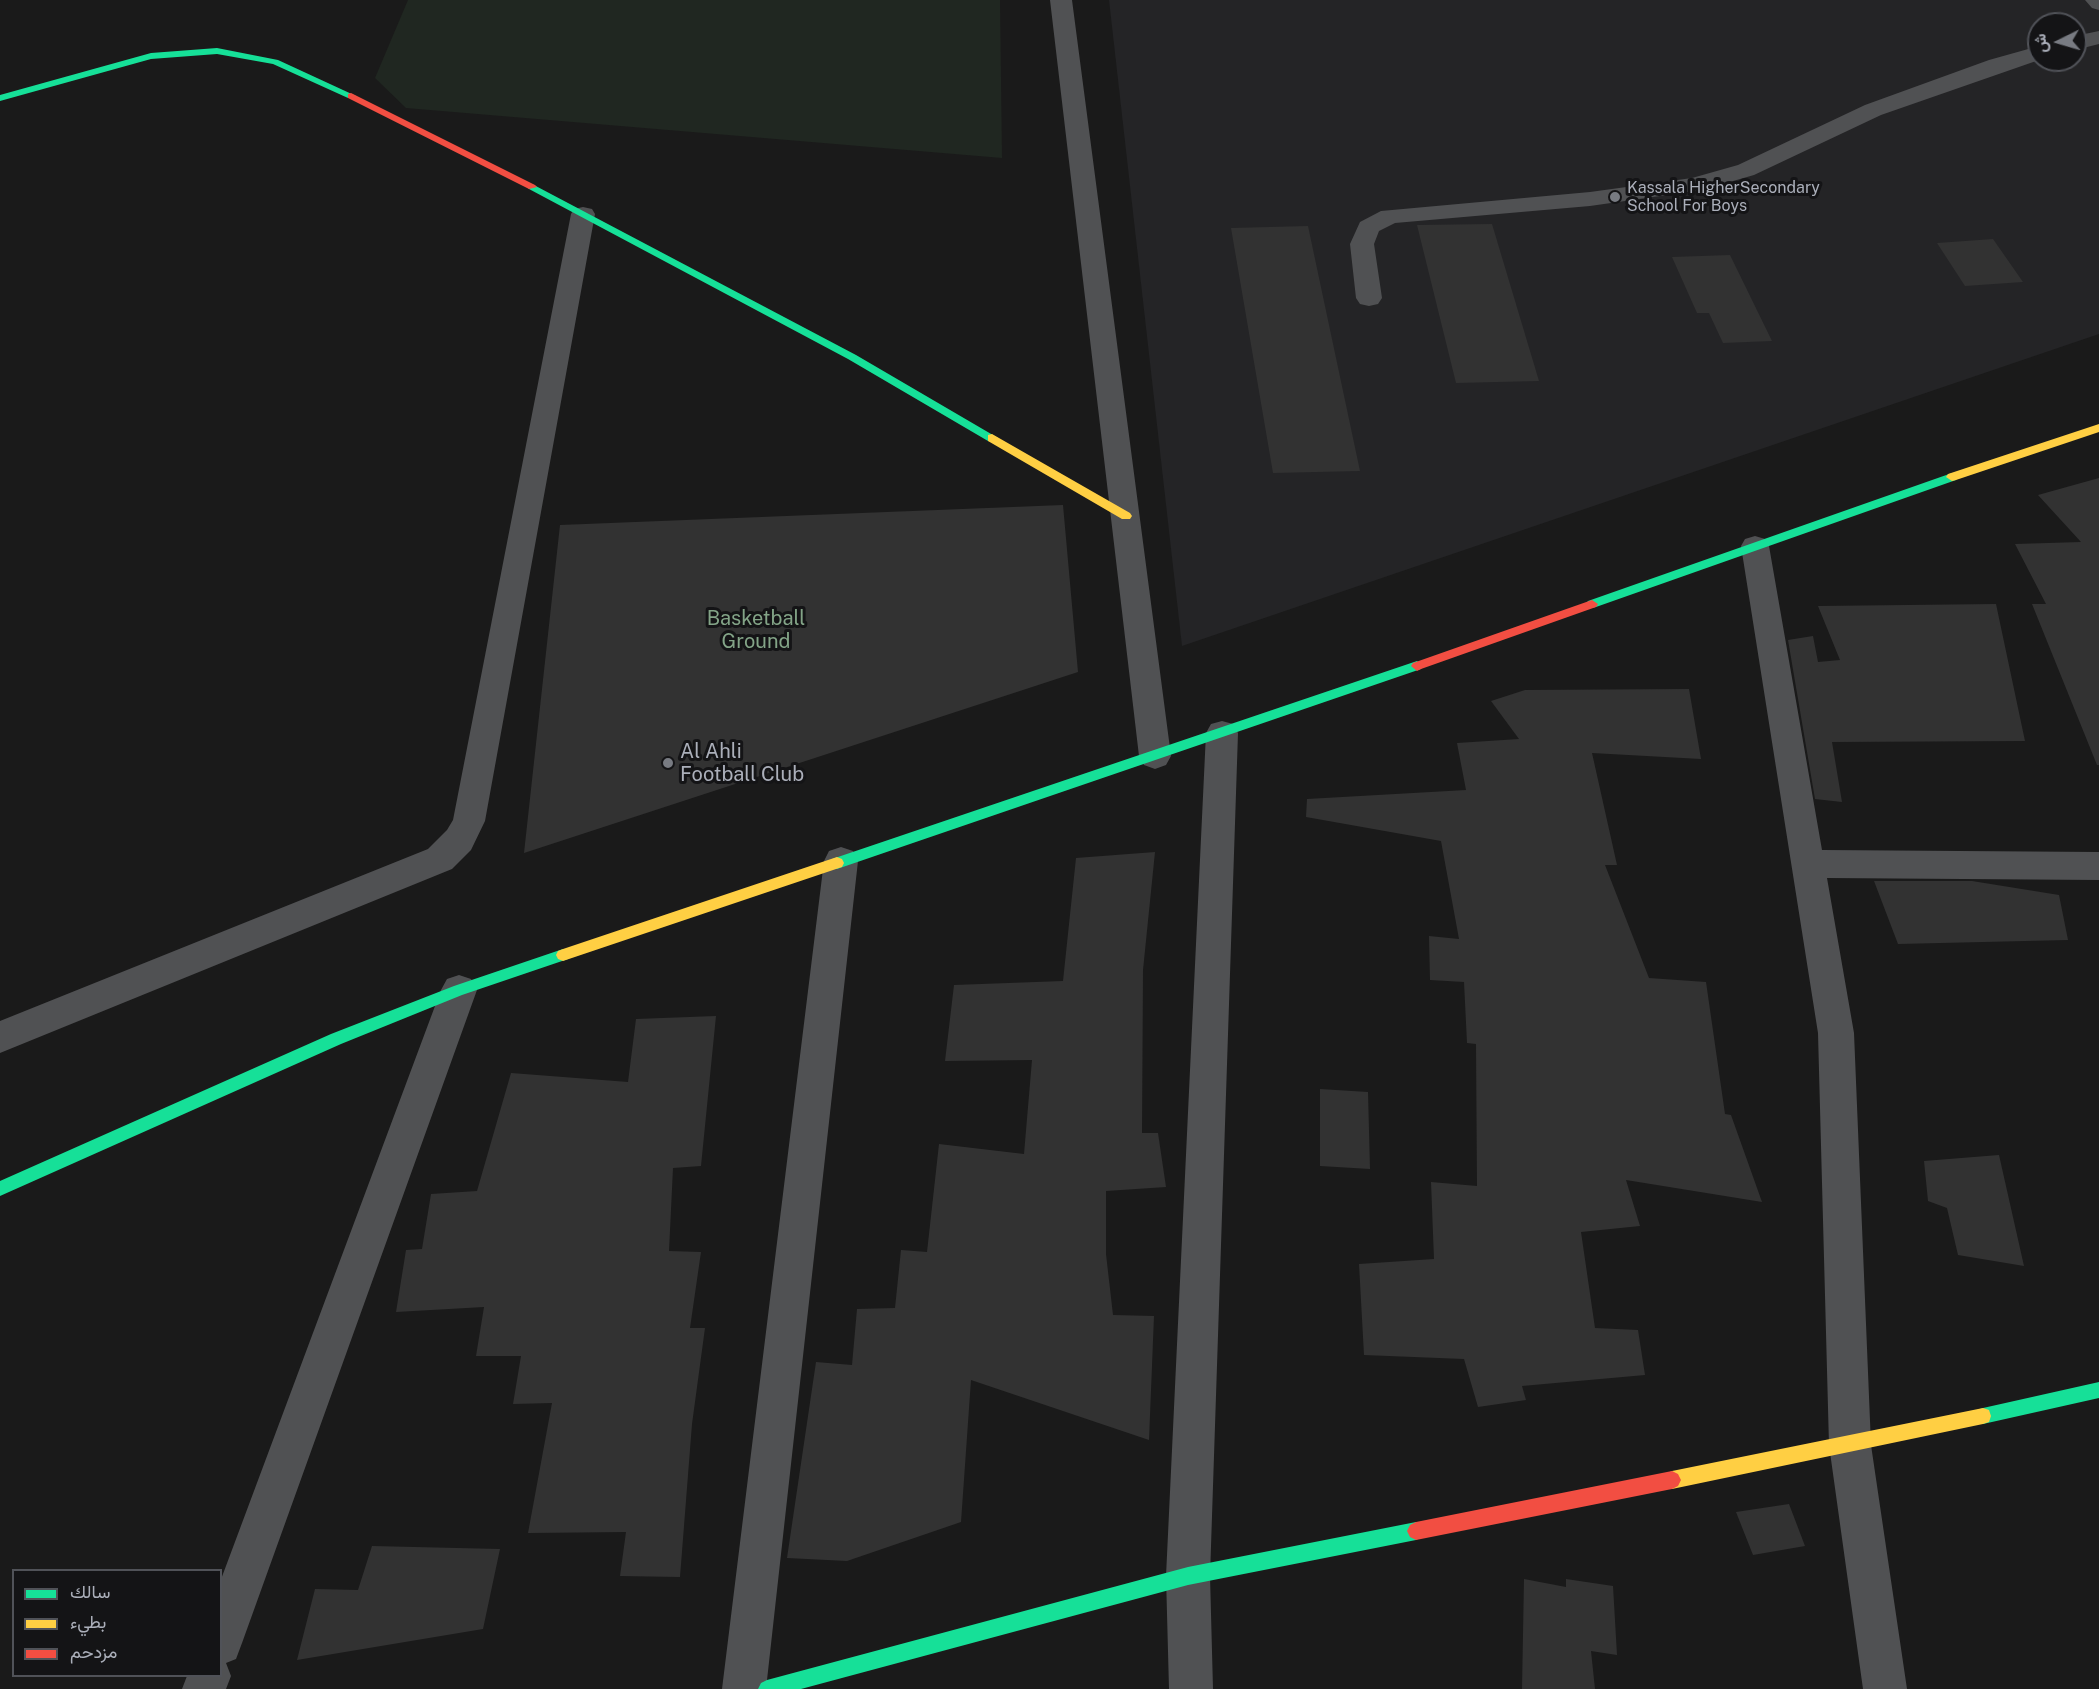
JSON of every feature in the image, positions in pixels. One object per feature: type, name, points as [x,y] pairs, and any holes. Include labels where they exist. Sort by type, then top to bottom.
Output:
[{"type":"street","points":[[1061,0],[1155,756]]},
{"type":"street","points":[[2096,0],[2099,4]]},
{"type":"street","points":[[0,98],[151,56],[217,51],[275,62],[354,96],[852,357],[1126,516]]},
{"type":"street","points":[[1369,298],[1362,244],[1369,228],[1390,216],[1590,199],[1694,185],[1746,170],[1874,110],[1997,65],[2027,56]]},
{"type":"street","points":[[0,1037],[440,859],[459,840],[469,820],[583,214]]},
{"type":"street","points":[[0,1189],[336,1039],[459,990],[1155,756],[2099,428]]},
{"type":"street","points":[[1755,546],[1836,1033],[1850,1445],[1885,1689]]},
{"type":"street","points":[[1191,1689],[1188,1576],[1222,733]]},
{"type":"street","points":[[841,861],[770,1688],[1188,1576],[1850,1445],[2099,1390]]},
{"type":"street","points":[[1807,864],[2099,866]]},
{"type":"street","points":[[222,1638],[459,990]]},
{"type":"shaded area","points":[[408,0],[1000,0],[1002,158],[406,108],[375,78]]},
{"type":"shaded area","name":"Kassala HigherSecondary School For Boys","points":[[1109,0],[2099,0],[2099,334],[1182,646]]},
{"type":"building","points":[[1492,224],[1539,381],[1456,383],[1417,225]]},
{"type":"building","points":[[1308,226],[1360,471],[1273,473],[1231,228]]},
{"type":"building","points":[[1993,239],[2023,282],[1965,286],[1937,243]]},
{"type":"building","points":[[1730,255],[1772,341],[1723,343],[1709,313],[1697,313],[1672,257]]},
{"type":"building","points":[[2099,478],[2099,765],[2097,765],[2032,604],[2046,604],[2015,544],[2081,542],[2038,495]]},
{"type":"building","name":"Al Ahli Football Club","points":[[1063,505],[1078,672],[524,853],[560,525]]},
{"type":"building","points":[[1996,604],[2025,741],[1832,742],[1842,802],[1815,799],[1788,640],[1813,636],[1818,662],[1840,660],[1818,606]]},
{"type":"building","points":[[1689,689],[1701,759],[1592,753],[1617,865],[1605,865],[1649,978],[1706,982],[1725,1114],[1731,1115],[1762,1202],[1626,1180],[1640,1226],[1581,1232],[1595,1328],[1638,1330],[1645,1375],[1522,1386],[1526,1400],[1478,1407],[1464,1359],[1364,1355],[1359,1264],[1434,1259],[1431,1182],[1477,1186],[1476,1044],[1467,1043],[1464,982],[1430,980],[1429,936],[1459,939],[1441,841],[1306,817],[1307,799],[1466,790],[1457,743],[1519,739],[1491,701],[1525,690]]},
{"type":"building","points":[[1155,852],[1143,970],[1142,1133],[1158,1133],[1166,1187],[1106,1191],[1106,1254],[1113,1315],[1154,1316],[1149,1440],[971,1380],[961,1522],[847,1561],[787,1558],[816,1362],[852,1365],[857,1309],[895,1308],[901,1250],[927,1252],[939,1144],[1024,1154],[1032,1060],[945,1061],[954,985],[1063,981],[1076,858]]},
{"type":"building","points":[[1874,881],[1972,881],[2059,895],[2068,940],[1898,944]]},
{"type":"building","points":[[716,1016],[701,1166],[673,1168],[669,1251],[701,1252],[690,1328],[705,1328],[692,1424],[680,1577],[620,1576],[626,1532],[528,1533],[552,1403],[513,1404],[521,1356],[476,1356],[484,1307],[396,1312],[406,1250],[422,1249],[431,1194],[477,1191],[511,1073],[628,1082],[636,1019]]},
{"type":"building","points":[[1320,1089],[1368,1092],[1370,1169],[1320,1166]]},
{"type":"building","points":[[1999,1155],[2024,1266],[1958,1255],[1947,1208],[1928,1201],[1924,1161]]},
{"type":"building","points":[[1789,1504],[1805,1546],[1753,1555],[1736,1512]]},
{"type":"building","points":[[372,1546],[500,1549],[483,1629],[297,1660],[315,1589],[358,1590]]},
{"type":"building","points":[[1524,1579],[1566,1587],[1566,1579],[1613,1586],[1617,1655],[1591,1651],[1595,1689],[1522,1689]]},
{"type":"traffic: fast","points":[[0,98],[151,56],[217,51],[275,62],[351,96]]},
{"type":"traffic: fast","points":[[532,187],[852,357],[992,438]]},
{"type":"traffic: fast","points":[[1592,604],[1952,477]]},
{"type":"traffic: fast","points":[[837,863],[1417,666]]},
{"type":"traffic: fast","points":[[0,1189],[336,1039],[459,990],[563,955]]},
{"type":"traffic: fast","points":[[1983,1416],[2099,1390]]},
{"type":"traffic: fast","points":[[767,1689],[1188,1576],[1416,1531]]},
{"type":"traffic: slow","points":[[1952,477],[2099,428]]},
{"type":"traffic: slow","points":[[992,438],[1126,516]]},
{"type":"traffic: slow","points":[[563,955],[837,863]]},
{"type":"traffic: slow","points":[[1672,1480],[1983,1416]]},
{"type":"traffic: jam","points":[[351,96],[532,187]]},
{"type":"traffic: jam","points":[[1417,666],[1592,604]]},
{"type":"traffic: jam","points":[[1416,1531],[1672,1480]]},
{"type":"place","name":"Kassala HigherSecondary School For Boys","points":[[1615,197]]},
{"type":"place","name":"Al Ahli Football Club","points":[[668,763]]},
{"type":"park label","name":"Basketball Ground","points":[[756,630]]}]
